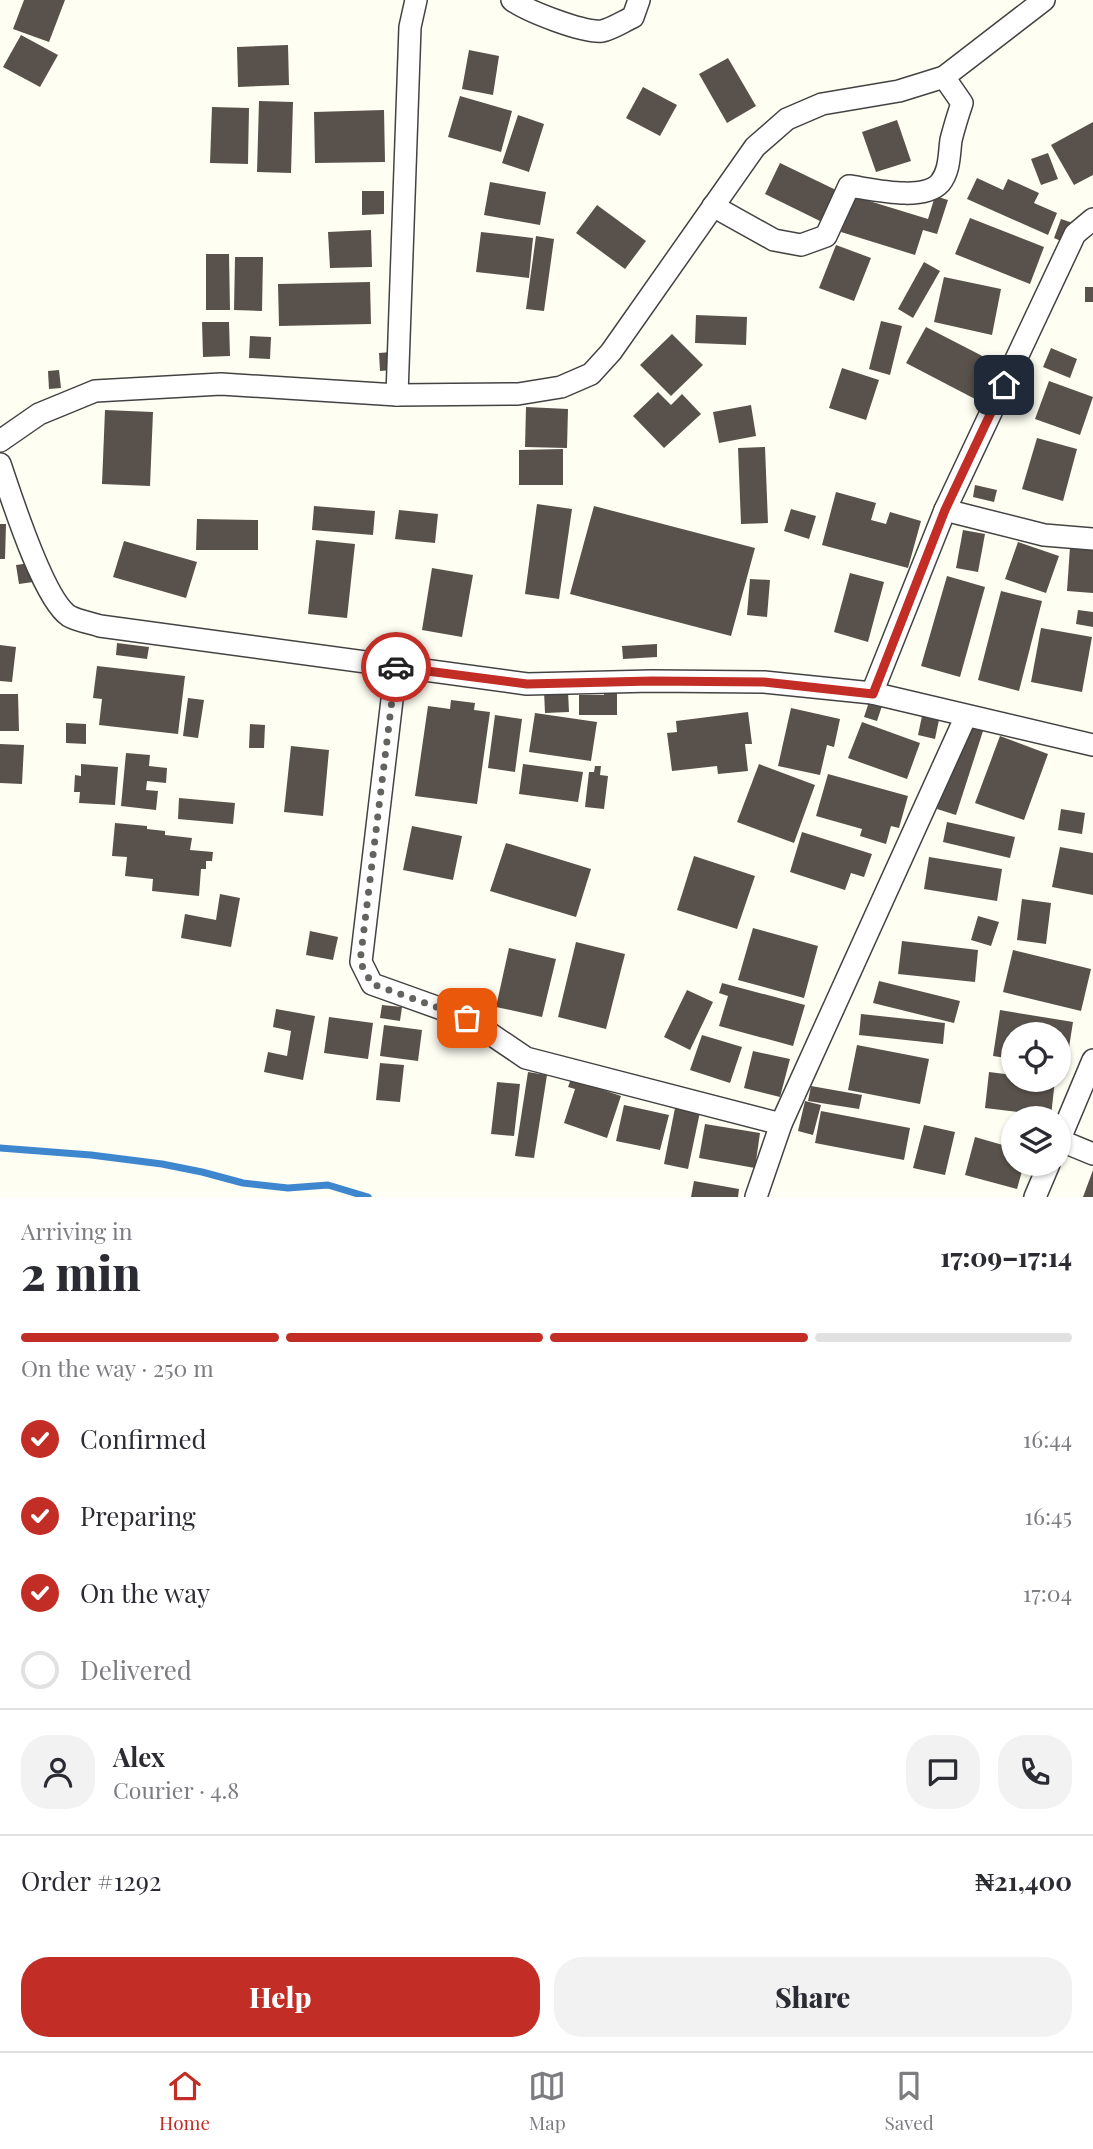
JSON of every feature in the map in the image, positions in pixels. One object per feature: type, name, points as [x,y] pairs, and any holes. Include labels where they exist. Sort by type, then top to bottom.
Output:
[{"type":"street","points":[[397,395],[410,26],[416,0]]},
{"type":"street","points":[[512,0],[522,8],[566,24],[601,31],[633,17],[639,0]]},
{"type":"street","points":[[0,441],[38,414],[95,391],[221,384],[397,395],[518,394],[561,387],[591,374],[611,352],[755,146],[787,119],[822,104],[900,91],[944,77],[1044,0]]},
{"type":"street","points":[[713,206],[774,240],[801,245],[826,236],[849,186],[896,193],[926,191],[940,183],[948,164],[951,140],[962,103],[944,77]]},
{"type":"street","points":[[873,694],[945,510],[1076,234],[1093,219]]},
{"type":"street","points":[[0,464],[47,587],[68,615],[100,626],[527,684],[764,682],[873,694],[1093,745]]},
{"type":"street","points":[[945,510],[1044,535],[1093,539]]},
{"type":"street","points":[[396,666],[360,962],[372,984],[467,1018],[526,1058],[781,1124]]},
{"type":"street","points":[[756,1197],[781,1124],[966,716]]},
{"type":"street","points":[[1071,1112],[1093,1060]]},
{"type":"street","points":[[1071,1146],[1093,1154]]},
{"type":"street","points":[[1035,1197],[1044,1176]]},
{"type":"building","points":[[24,0],[65,0],[49,42],[13,29]]},
{"type":"building","points":[[21,35],[58,55],[40,87],[3,67]]},
{"type":"building","points":[[288,45],[289,85],[238,87],[237,47]]},
{"type":"building","points":[[469,50],[499,56],[493,95],[462,89]]},
{"type":"building","points":[[728,58],[756,106],[727,123],[699,74]]},
{"type":"building","points":[[643,87],[677,105],[660,136],[626,118]]},
{"type":"building","points":[[460,96],[512,111],[501,152],[448,137]]},
{"type":"building","points":[[259,101],[293,102],[291,173],[257,172]]},
{"type":"building","points":[[212,107],[249,108],[248,164],[210,163]]},
{"type":"building","points":[[384,110],[385,162],[315,163],[314,112]]},
{"type":"building","points":[[518,115],[544,124],[529,172],[502,163]]},
{"type":"building","points":[[897,120],[911,161],[876,172],[862,132]]},
{"type":"building","points":[[1093,122],[1093,175],[1074,185],[1051,145]]},
{"type":"building","points":[[1048,153],[1058,179],[1041,185],[1031,159]]},
{"type":"building","points":[[780,163],[838,191],[822,222],[765,194]]},
{"type":"building","points":[[977,178],[1003,190],[1008,179],[1039,193],[1034,203],[1057,213],[1048,235],[967,199]]},
{"type":"building","points":[[490,182],[546,192],[540,225],[484,215]]},
{"type":"building","points":[[362,191],[384,191],[384,214],[362,215]]},
{"type":"building","points":[[853,196],[928,219],[935,196],[948,200],[937,234],[923,230],[915,255],[841,232]]},
{"type":"building","points":[[597,205],[646,241],[625,269],[576,233]]},
{"type":"building","points":[[970,218],[1044,247],[1030,284],[955,254]]},
{"type":"building","points":[[1061,219],[1076,224],[1068,244],[1054,238]]},
{"type":"building","points":[[371,230],[372,267],[330,268],[328,232]]},
{"type":"building","points":[[481,232],[533,238],[529,278],[476,272]]},
{"type":"building","points":[[536,236],[554,239],[544,311],[526,309]]},
{"type":"building","points":[[836,245],[871,258],[854,301],[819,288]]},
{"type":"building","points":[[206,254],[229,254],[230,310],[206,310]]},
{"type":"building","points":[[235,257],[263,257],[262,311],[234,310]]},
{"type":"building","points":[[924,262],[940,271],[913,318],[898,309]]},
{"type":"building","points":[[944,277],[1001,289],[992,335],[934,322]]},
{"type":"building","points":[[370,282],[371,324],[279,326],[278,284]]},
{"type":"building","points":[[1085,287],[1093,287],[1093,302],[1085,302]]},
{"type":"building","points":[[696,315],[747,317],[746,345],[695,343]]},
{"type":"building","points":[[881,321],[902,326],[890,375],[869,369]]},
{"type":"building","points":[[202,322],[229,322],[230,356],[203,357]]},
{"type":"building","points":[[926,327],[996,363],[977,400],[906,363]]},
{"type":"building","points":[[672,334],[703,365],[671,396],[640,365]]},
{"type":"building","points":[[250,336],[271,337],[270,359],[249,358]]},
{"type":"building","points":[[1051,348],[1077,359],[1070,378],[1043,367]]},
{"type":"building","points":[[391,352],[392,370],[380,371],[379,353]]},
{"type":"building","points":[[842,368],[879,380],[866,420],[829,408]]},
{"type":"building","points":[[59,370],[61,388],[49,389],[48,371]]},
{"type":"building","points":[[1049,381],[1093,397],[1080,435],[1035,419]]},
{"type":"building","points":[[658,392],[671,405],[682,394],[701,414],[664,448],[633,416]]},
{"type":"building","points":[[751,405],[756,436],[719,443],[713,412]]},
{"type":"building","points":[[526,407],[568,409],[567,448],[525,447]]},
{"type":"building","points":[[105,410],[153,412],[150,486],[102,484]]},
{"type":"building","points":[[1037,438],[1077,449],[1063,501],[1022,489]]},
{"type":"building","points":[[765,447],[768,523],[741,524],[738,448]]},
{"type":"building","points":[[563,449],[563,485],[519,485],[519,450]]},
{"type":"building","points":[[975,485],[997,490],[994,502],[973,497]]},
{"type":"building","points":[[836,492],[876,503],[871,520],[886,524],[890,512],[921,521],[908,568],[822,545]]},
{"type":"building","points":[[537,504],[572,509],[559,599],[525,594]]},
{"type":"building","points":[[314,506],[375,511],[373,535],[312,530]]},
{"type":"building","points":[[594,506],[755,548],[731,636],[570,594]]},
{"type":"building","points":[[791,509],[816,516],[809,539],[784,531]]},
{"type":"building","points":[[399,510],[438,514],[435,543],[395,539]]},
{"type":"building","points":[[197,519],[258,520],[258,550],[196,550]]},
{"type":"building","points":[[0,524],[6,524],[5,559],[0,559]]},
{"type":"building","points":[[963,530],[985,534],[978,572],[956,568]]},
{"type":"building","points":[[316,540],[355,544],[347,618],[308,614]]},
{"type":"building","points":[[124,541],[197,562],[186,598],[113,577]]},
{"type":"building","points":[[1018,542],[1059,556],[1046,593],[1005,579]]},
{"type":"building","points":[[1070,547],[1093,549],[1093,593],[1067,591]]},
{"type":"building","points":[[30,563],[33,582],[19,584],[16,565]]},
{"type":"building","points":[[432,568],[473,575],[462,637],[422,630]]},
{"type":"building","points":[[850,573],[884,582],[868,642],[834,632]]},
{"type":"building","points":[[947,576],[985,587],[960,677],[921,666]]},
{"type":"building","points":[[750,579],[770,580],[767,617],[747,615]]},
{"type":"building","points":[[1001,591],[1042,601],[1019,691],[978,680]]},
{"type":"building","points":[[1078,610],[1093,612],[1093,627],[1076,624]]},
{"type":"building","points":[[1041,628],[1092,637],[1082,692],[1031,682]]},
{"type":"building","points":[[117,643],[149,647],[147,659],[116,655]]},
{"type":"building","points":[[657,644],[657,657],[623,659],[622,646]]},
{"type":"building","points":[[0,645],[16,647],[12,682],[0,681]]},
{"type":"building","points":[[97,666],[185,676],[178,734],[99,725],[102,699],[93,698]]},
{"type":"building","points":[[604,689],[617,689],[617,715],[579,715],[579,695],[604,695]]},
{"type":"building","points":[[544,691],[568,691],[569,712],[545,713]]},
{"type":"building","points":[[0,694],[18,694],[19,731],[0,731]]},
{"type":"building","points":[[188,698],[204,700],[198,738],[183,736]]},
{"type":"building","points":[[870,699],[883,703],[877,721],[864,717]]},
{"type":"building","points":[[451,700],[475,703],[474,710],[490,712],[477,804],[415,796],[428,706],[450,709]]},
{"type":"building","points":[[791,708],[840,719],[834,747],[827,745],[820,775],[778,766]]},
{"type":"building","points":[[748,712],[752,744],[745,744],[748,771],[718,774],[717,766],[672,771],[667,733],[677,732],[676,721]]},
{"type":"building","points":[[535,713],[597,722],[591,761],[529,752]]},
{"type":"building","points":[[495,715],[522,719],[515,772],[488,768]]},
{"type":"building","points":[[922,716],[939,720],[935,739],[918,735]]},
{"type":"building","points":[[862,722],[920,743],[907,779],[848,758]]},
{"type":"building","points":[[66,723],[86,724],[86,744],[66,743]]},
{"type":"building","points":[[250,724],[265,725],[264,748],[249,748]]},
{"type":"building","points":[[969,727],[983,731],[956,815],[937,809],[957,745]]},
{"type":"building","points":[[1000,736],[1048,754],[1024,820],[975,803]]},
{"type":"building","points":[[0,744],[24,745],[22,784],[0,783]]},
{"type":"building","points":[[291,746],[329,750],[323,816],[284,812]]},
{"type":"building","points":[[126,753],[150,755],[149,766],[167,768],[166,783],[147,781],[146,790],[158,791],[156,810],[121,806]]},
{"type":"building","points":[[81,764],[118,767],[115,805],[79,803],[80,792],[74,792],[75,775],[81,776]]},
{"type":"building","points":[[523,764],[583,772],[578,802],[519,794]]},
{"type":"building","points":[[759,764],[815,785],[794,843],[737,822]]},
{"type":"building","points":[[595,766],[601,766],[600,775],[608,776],[604,809],[585,807],[589,772],[594,772]]},
{"type":"building","points":[[828,774],[908,796],[899,828],[891,826],[886,844],[860,836],[862,829],[816,816]]},
{"type":"building","points":[[179,798],[235,803],[233,824],[178,819]]},
{"type":"building","points":[[1061,809],[1085,813],[1082,834],[1058,830]]},
{"type":"building","points":[[947,822],[1015,837],[1010,858],[943,842]]},
{"type":"building","points":[[115,823],[147,826],[147,829],[165,831],[165,835],[192,838],[190,850],[213,852],[212,861],[206,861],[206,869],[201,869],[199,896],[152,891],[153,879],[125,876],[127,857],[112,856]]},
{"type":"building","points":[[412,826],[462,836],[453,880],[403,870]]},
{"type":"building","points":[[802,832],[872,854],[864,877],[851,873],[845,890],[790,872]]},
{"type":"building","points":[[506,843],[591,869],[576,917],[490,891]]},
{"type":"building","points":[[1060,847],[1093,853],[1093,895],[1052,887]]},
{"type":"building","points":[[694,856],[755,876],[737,929],[677,910]]},
{"type":"building","points":[[929,857],[1002,869],[997,901],[924,889]]},
{"type":"building","points":[[220,894],[240,898],[231,947],[181,938],[185,914],[216,920]]},
{"type":"building","points":[[1022,899],[1051,903],[1046,944],[1017,940]]},
{"type":"building","points":[[978,916],[999,922],[991,946],[971,940]]},
{"type":"building","points":[[753,928],[818,946],[804,998],[738,980]]},
{"type":"building","points":[[310,931],[338,937],[333,960],[306,955]]},
{"type":"building","points":[[902,941],[978,950],[975,982],[898,974]]},
{"type":"building","points":[[576,942],[625,954],[606,1029],[558,1017]]},
{"type":"building","points":[[509,948],[556,959],[542,1017],[496,1007]]},
{"type":"building","points":[[1013,950],[1091,969],[1081,1011],[1003,992]]},
{"type":"building","points":[[879,981],[960,1001],[954,1023],[873,1003]]},
{"type":"building","points":[[722,983],[805,1005],[793,1046],[719,1026],[728,996],[719,993]]},
{"type":"building","points":[[687,990],[713,1002],[690,1050],[664,1037]]},
{"type":"building","points":[[382,1005],[402,1007],[400,1021],[380,1018]]},
{"type":"building","points":[[276,1009],[315,1016],[303,1080],[264,1072],[268,1052],[287,1056],[291,1031],[273,1027]]},
{"type":"building","points":[[1000,1010],[1073,1022],[1071,1035],[1071,1022],[1001,1022],[1001,1057],[993,1056]]},
{"type":"building","points":[[861,1014],[945,1023],[943,1044],[859,1035]]},
{"type":"building","points":[[329,1017],[373,1023],[368,1059],[324,1053]]},
{"type":"building","points":[[384,1025],[422,1030],[418,1061],[380,1056]]},
{"type":"building","points":[[702,1035],[742,1047],[730,1083],[690,1070]]},
{"type":"building","points":[[857,1045],[929,1059],[920,1104],[848,1090]]},
{"type":"building","points":[[753,1051],[790,1059],[780,1097],[744,1088]]},
{"type":"building","points":[[380,1063],[404,1065],[400,1102],[376,1100]]},
{"type":"building","points":[[528,1072],[547,1075],[534,1158],[515,1156]]},
{"type":"building","points":[[989,1072],[1001,1074],[1001,1092],[1054,1092],[1052,1106],[1001,1106],[1001,1110],[985,1108]]},
{"type":"building","points":[[571,1079],[621,1096],[607,1138],[564,1123],[575,1089],[568,1087]]},
{"type":"building","points":[[497,1082],[520,1084],[514,1136],[491,1134]]},
{"type":"building","points":[[811,1086],[862,1095],[859,1109],[808,1101]]},
{"type":"building","points":[[805,1101],[821,1105],[813,1135],[798,1131]]},
{"type":"building","points":[[624,1105],[669,1115],[660,1150],[616,1141]]},
{"type":"building","points":[[675,1108],[700,1112],[688,1169],[664,1164]]},
{"type":"building","points":[[821,1111],[910,1128],[904,1160],[815,1143]]},
{"type":"building","points":[[705,1124],[760,1133],[755,1168],[699,1158]]},
{"type":"building","points":[[924,1125],[955,1132],[945,1175],[913,1168]]},
{"type":"building","points":[[975,1137],[1001,1145],[1001,1176],[1021,1176],[1017,1189],[965,1175]]},
{"type":"building","points":[[1093,1170],[1093,1197],[1083,1197]]},
{"type":"building","points":[[694,1181],[739,1189],[738,1197],[691,1197]]},
{"type":"waterway","points":[[0,1148],[162,1164],[243,1183],[288,1188],[328,1185],[368,1197]]},
{"type":"way so far","points":[[396,667],[360,962],[372,984],[467,1018]]},
{"type":"route","points":[[396,667],[527,684],[764,682],[873,694],[945,510],[1004,385]]}]
